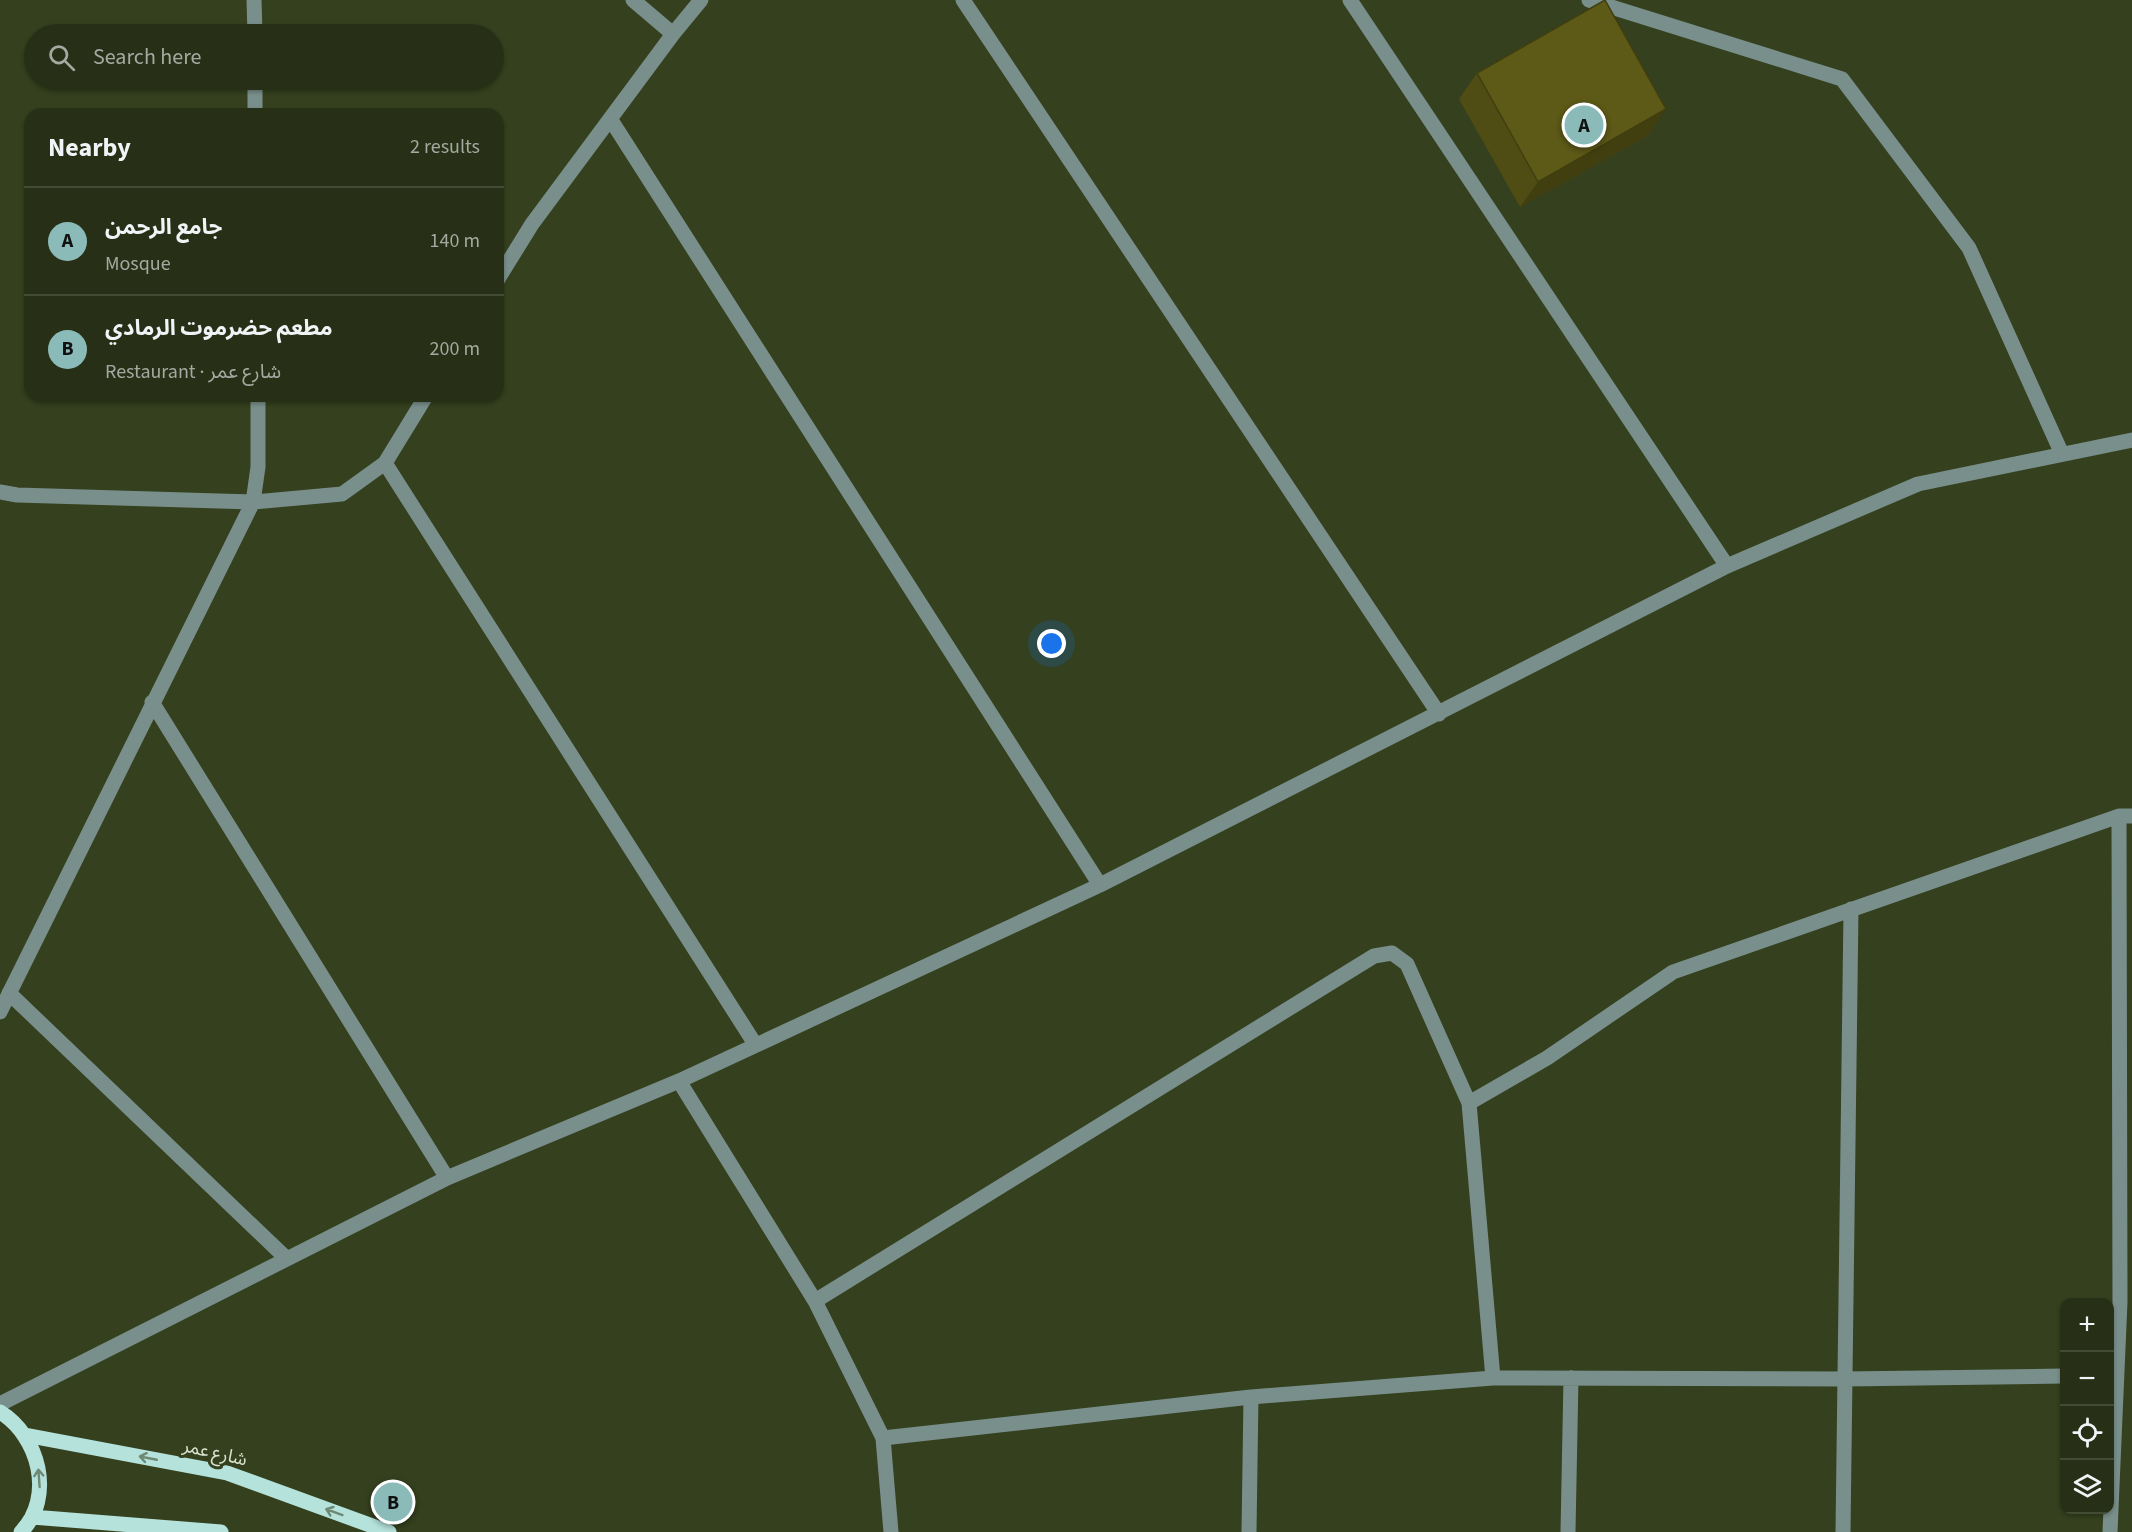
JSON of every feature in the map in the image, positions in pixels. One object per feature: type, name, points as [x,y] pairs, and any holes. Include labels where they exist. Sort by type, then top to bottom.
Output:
[{"type":"main road","points":[[0,1412],[11,1419],[26,1435],[37,1461],[40,1490],[26,1527],[217,1531]]},
{"type":"main road","name":"شارع عمر","points":[[26,1435],[227,1473],[389,1532]]},
{"type":"street","points":[[254,0],[255,24]]},
{"type":"street","points":[[633,0],[673,34]]},
{"type":"street","points":[[504,269],[532,224],[673,34],[701,0]]},
{"type":"street","points":[[963,0],[1439,714]]},
{"type":"street","points":[[1350,0],[1727,566]]},
{"type":"street","points":[[1589,0],[1842,79],[1970,248],[2062,454]]},
{"type":"street","points":[[255,90],[255,108]]},
{"type":"street","points":[[611,120],[1101,885]]},
{"type":"street","points":[[0,1012],[253,502],[258,467],[258,402]]},
{"type":"street","points":[[0,492],[17,495],[253,502],[342,494],[385,463],[422,402]]},
{"type":"street","points":[[0,1404],[447,1178],[679,1081],[1101,885],[1727,566],[1918,484],[2132,440]]},
{"type":"street","points":[[385,463],[755,1044]]},
{"type":"street","points":[[152,702],[447,1178]]},
{"type":"street","points":[[1469,1103],[1547,1058],[1673,972],[2126,816],[2120,1375],[2110,1532]]},
{"type":"street","points":[[1843,1532],[1851,909]]},
{"type":"street","points":[[815,1301],[1374,956],[1392,953],[1407,964],[1469,1103],[1492,1378]]},
{"type":"street","points":[[9,993],[286,1258]]},
{"type":"street","points":[[679,1081],[815,1301],[882,1438],[891,1532]]},
{"type":"street","points":[[882,1438],[1251,1397],[1492,1378],[1845,1379],[2060,1376]]},
{"type":"street","points":[[1568,1532],[1571,1378]]},
{"type":"street","points":[[1249,1532],[1251,1397]]},
{"type":"building","points":[[1605,0],[1666,109],[1538,182],[1477,73]]},
{"type":"place","name":"جامع الرحمن","points":[[1584,125]]},
{"type":"place","name":"مطعم حضرموت الرمادي","points":[[393,1502]]}]
